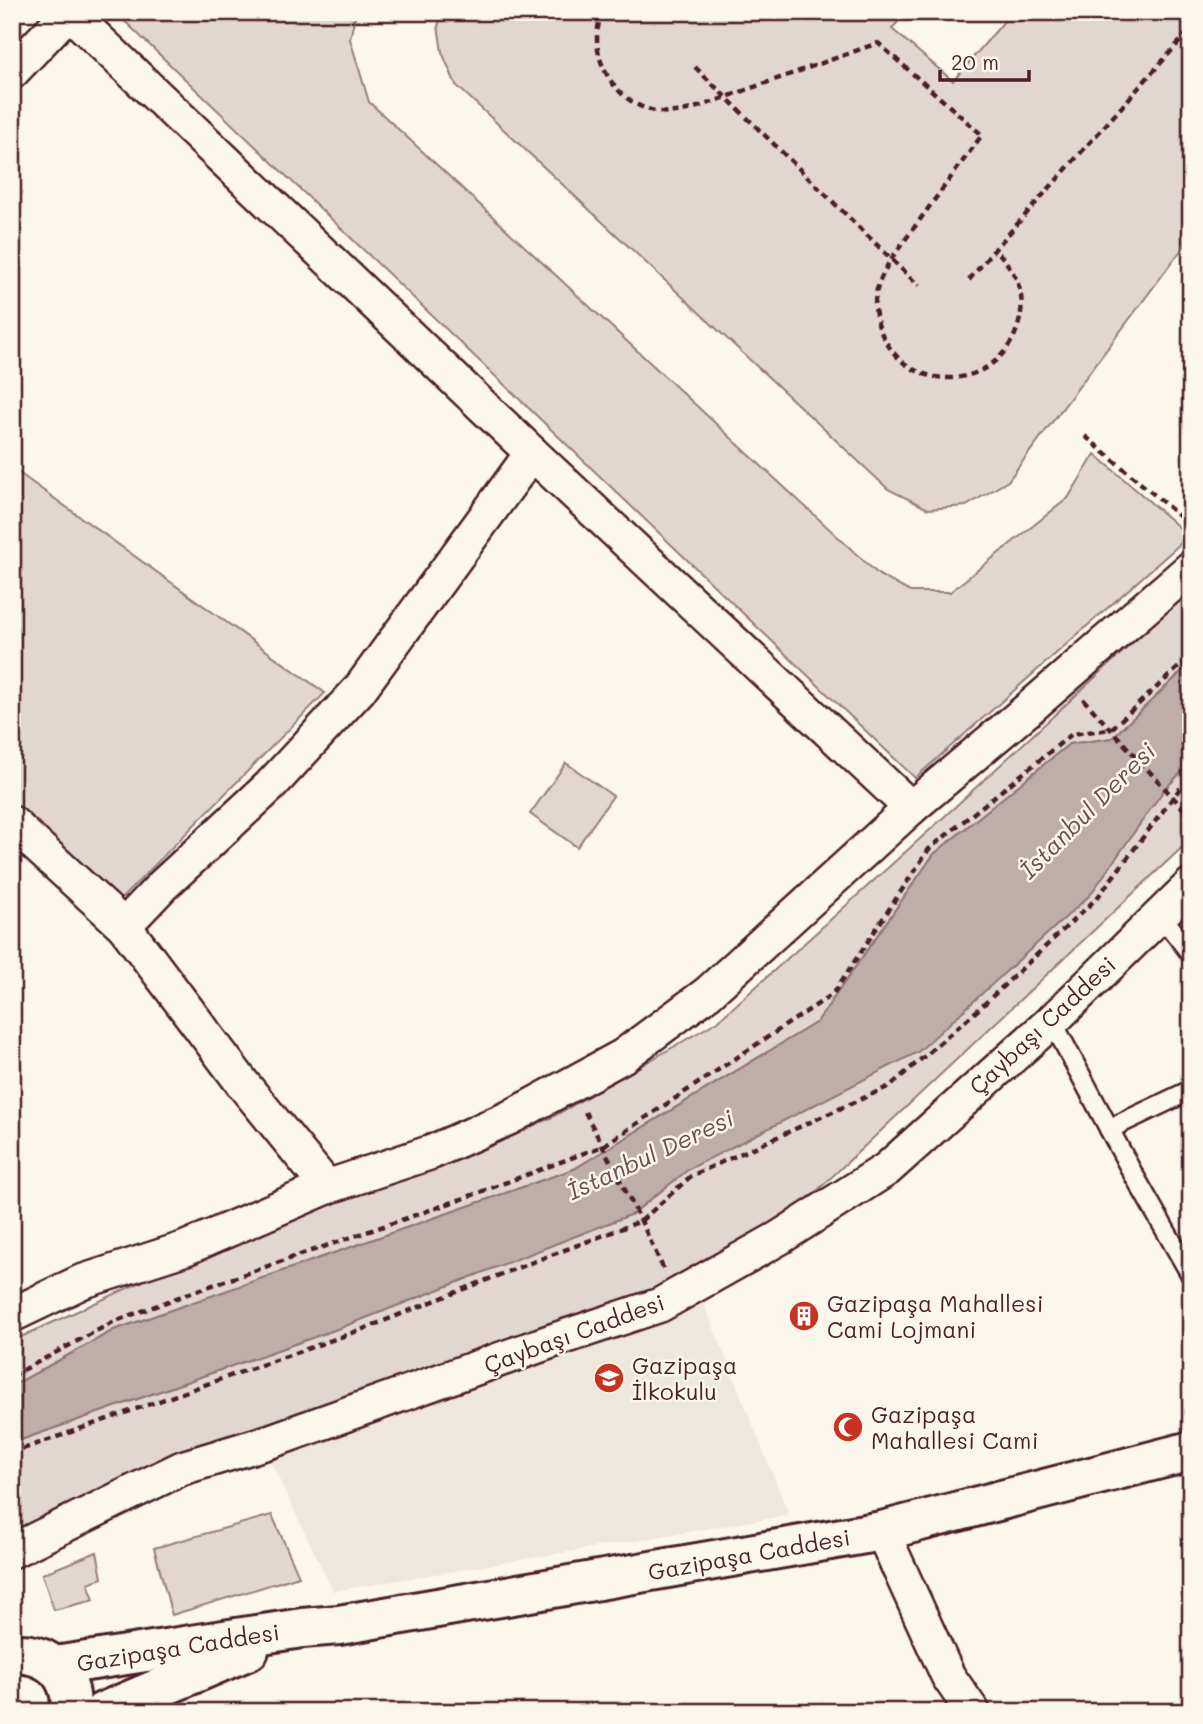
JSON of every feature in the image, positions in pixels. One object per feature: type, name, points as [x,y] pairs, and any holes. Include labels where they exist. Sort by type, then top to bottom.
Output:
[{"type":"street","points":[[12,72],[69,12],[532,453],[911,808]]},
{"type":"street","points":[[124,926],[163,885],[270,786],[359,690],[532,453]]},
{"type":"street","points":[[12,1315],[81,1282],[186,1248],[327,1187],[432,1152],[509,1118],[623,1056],[708,993],[911,808],[1191,568]]},
{"type":"street","points":[[12,823],[124,926],[243,1084],[327,1187]]},
{"type":"street","name":"Çaybaşı Caddesi","points":[[12,1551],[181,1468],[271,1441],[660,1305],[677,1296],[779,1238],[887,1169],[1052,1021],[1191,885]]},
{"type":"street","name":"Gazipaşa Caddesi","points":[[55,1666],[302,1628],[339,1625],[881,1531],[1191,1451]]},
{"type":"street","points":[[881,1531],[948,1676],[973,1712]]},
{"type":"street","name":"Gazipaşa Caddesi","points":[[103,1712],[302,1628]]},
{"type":"street","points":[[12,1654],[24,1653],[41,1657],[55,1666],[65,1680],[71,1696],[70,1712]]},
{"type":"lane","points":[[1160,914],[1191,954]]},
{"type":"lane","points":[[1052,1021],[1191,1275]]},
{"type":"lane","points":[[1109,1129],[1191,1090]]},
{"type":"path","points":[[603,12],[597,40],[601,62],[612,84],[631,101],[654,111],[680,112],[878,43],[982,135],[891,259],[879,281],[875,305],[879,329],[890,351],[909,367],[932,377],[956,379],[980,372],[1000,358],[1014,338],[1022,315],[1021,290],[1011,267],[995,248]]},
{"type":"path","points":[[970,280],[995,248],[1191,29]]},
{"type":"path","points":[[695,67],[919,286]]},
{"type":"path","points":[[1085,436],[1191,526]]},
{"type":"path","points":[[12,1376],[113,1322],[462,1199],[603,1146],[833,994],[929,849],[1072,734],[1111,729],[1191,656]]},
{"type":"path","points":[[1111,729],[1191,817]]},
{"type":"path","points":[[12,1455],[366,1328],[641,1221],[691,1176],[890,1086],[980,1008],[1097,898],[1191,774]]},
{"type":"path","points":[[570,1085],[677,1296]]},
{"type":"shaded area","points":[[115,12],[356,12],[350,39],[369,102],[879,575],[910,592],[950,592],[1068,498],[1095,454],[1189,536],[915,778]]},
{"type":"shaded area","points":[[445,12],[906,12],[892,29],[953,81],[1012,12],[1191,12],[1191,237],[1008,481],[966,506],[928,509],[888,489],[456,85],[442,52],[438,25]]},
{"type":"shaded area","points":[[12,468],[325,693],[119,901],[12,808]]},
{"type":"shaded area","points":[[1191,589],[1191,663],[1112,738],[1069,744],[934,854],[817,1022],[574,1169],[114,1330],[12,1386],[12,1341],[292,1213],[549,1119],[718,1021]]},
{"type":"shaded area","points":[[1191,762],[1191,839],[702,1299],[12,1534],[12,1443],[340,1328],[632,1214],[1164,790]]},
{"type":"shaded area","points":[[566,763],[613,796],[577,847],[530,814]]},
{"type":"shaded area","name":"Gazipaşa İlkokulu","points":[[702,1299],[789,1515],[333,1591],[268,1456]]},
{"type":"shaded area","points":[[272,1515],[299,1576],[172,1615],[154,1548]]},
{"type":"shaded area","points":[[97,1552],[102,1578],[88,1583],[94,1600],[54,1610],[42,1574]]},
{"type":"water","name":"İstanbul Deresi","points":[[1191,663],[1191,762],[1164,790],[1090,895],[918,1052],[689,1169],[632,1214],[340,1328],[12,1443],[12,1386],[114,1330],[574,1169],[817,1022],[934,854],[1069,744],[1112,738]]},
{"type":"place","name":"Gazipaşa Mahallesi Cami Lojmani","points":[[804,1316]]},
{"type":"place","name":"Gazipaşa İlkokulu","points":[[609,1378]]},
{"type":"place","name":"Gazipaşa Mahallesi Cami","points":[[848,1427]]}]
